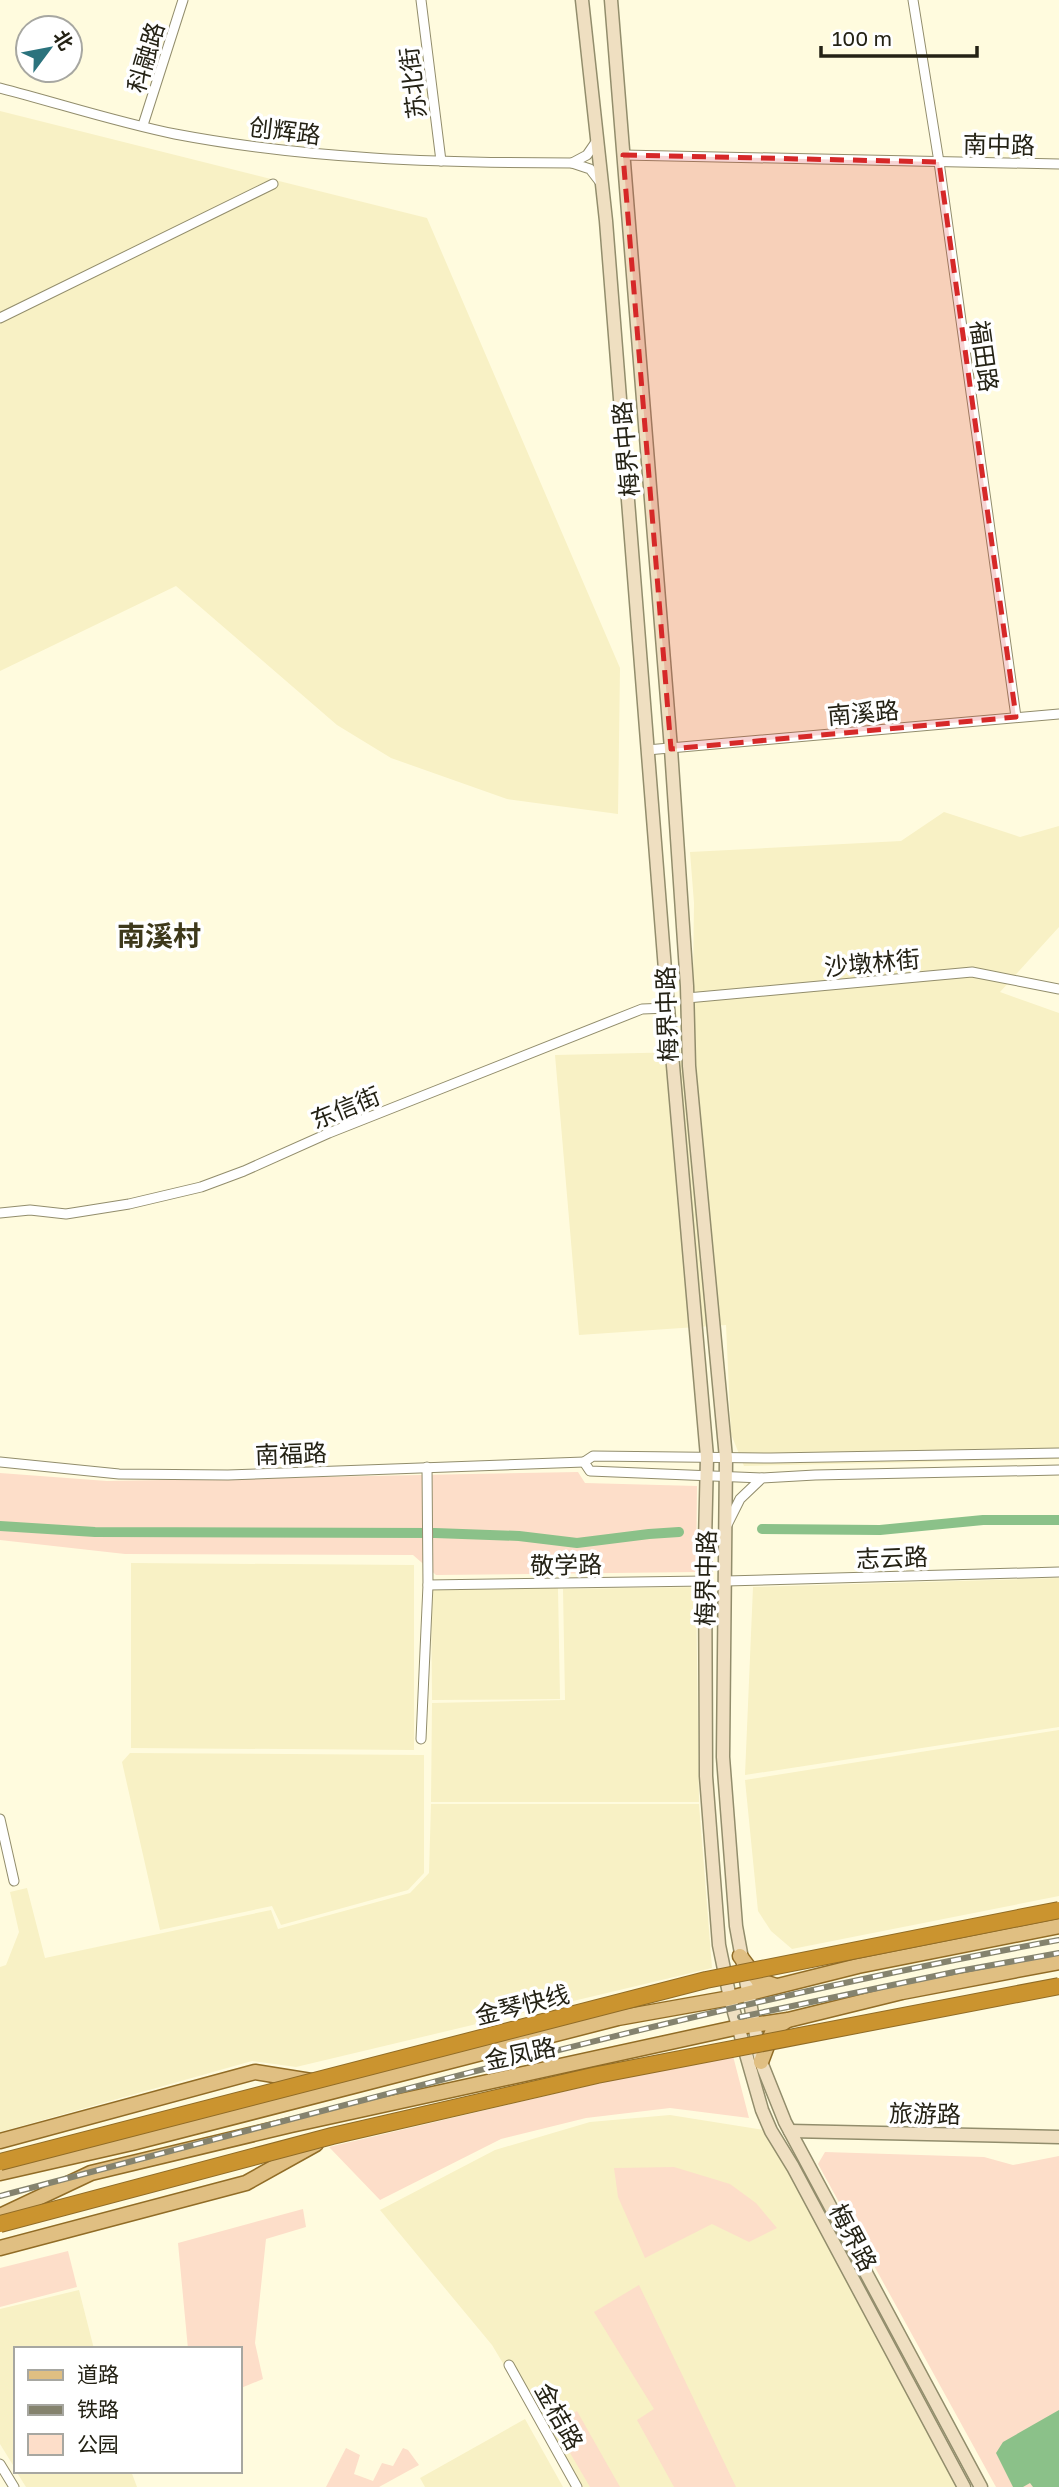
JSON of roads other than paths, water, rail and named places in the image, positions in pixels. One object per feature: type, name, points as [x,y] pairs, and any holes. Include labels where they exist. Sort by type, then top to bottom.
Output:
[{"type":"highway","name":"金琴快线","points":[[0,2162],[706,1980],[1059,1910]]},
{"type":"highway","points":[[0,2224],[332,2136],[583,2078],[1059,1986]]},
{"type":"main road","name":"梅界中路","points":[[582,0],[602,187],[707,1457],[706,1776],[719,1945],[730,1998]]},
{"type":"main road","name":"梅界中路","points":[[611,0],[671,749],[689,1066],[726,1458],[723,1756],[740,1956],[756,2025],[761,2063],[790,2131],[981,2487]]},
{"type":"main road","name":"金凤路","points":[[0,2174],[132,2143],[618,2018],[730,1998],[898,1958],[1059,1926]]},
{"type":"main road","points":[[740,1956],[758,1980],[778,1986]]},
{"type":"main road","name":"金凤路","points":[[0,2216],[91,2173],[739,2027],[788,2020],[902,1992],[1059,1962]]},
{"type":"main road","name":"梅界路","points":[[730,1998],[747,2063],[771,2131],[793,2167],[964,2487]]},
{"type":"main road","points":[[761,2063],[773,2030],[788,2020]]},
{"type":"main road","points":[[0,2141],[255,2072],[350,2087]]},
{"type":"main road","points":[[0,2248],[246,2183],[389,2104]]},
{"type":"main road","name":"旅游路","points":[[790,2131],[1059,2137]]},
{"type":"street","name":"科融路","points":[[143,125],[183,0]]},
{"type":"street","name":"苏北街","points":[[421,0],[441,162]]},
{"type":"street","name":"福田路","points":[[913,0],[939,162],[1016,717]]},
{"type":"street","name":"创辉路","points":[[0,88],[174,133],[308,153],[441,162],[572,163]]},
{"type":"street","points":[[572,163],[591,152],[597,140]]},
{"type":"street","name":"南中路","points":[[623,155],[1059,164]]},
{"type":"street","points":[[572,163],[590,169],[602,187]]},
{"type":"street","points":[[0,318],[273,184]]},
{"type":"street","name":"南溪路","points":[[647,750],[1059,714]]},
{"type":"street","name":"沙墩林街","points":[[687,998],[972,971],[1059,989]]},
{"type":"street","name":"东信街","points":[[0,1213],[30,1210],[66,1214],[129,1204],[201,1187],[329,1133],[642,1009],[668,1008]]},
{"type":"street","points":[[1059,1452],[726,1458],[593,1455],[584,1462],[590,1471],[726,1478],[1059,1470]]},
{"type":"street","name":"南福路","points":[[0,1462],[119,1474],[228,1475],[584,1462]]},
{"type":"street","points":[[421,1740],[428,1585],[427,1467]]},
{"type":"street","points":[[727,1527],[740,1499],[762,1478]]},
{"type":"street","name":"志云路","points":[[726,1581],[1059,1572]]},
{"type":"street","name":"敬学路","points":[[428,1585],[705,1581]]},
{"type":"street","points":[[705,1616],[725,1616]]},
{"type":"street","points":[[0,1819],[14,1881]]},
{"type":"street","name":"金桔路","points":[[509,2365],[578,2487]]},
{"type":"street","points":[[0,2464],[14,2487]]},
{"type":"waterway","points":[[762,1529],[880,1530],[983,1520],[1059,1520]]},
{"type":"waterway","points":[[0,1526],[95,1532],[435,1533],[519,1536],[577,1543],[679,1532]]},
{"type":"railway","points":[[0,2196],[660,2025],[792,1994],[1059,1940]]},
{"type":"railway","points":[[740,2017],[1059,1953]]},
{"type":"district","name":"南溪村","points":[[159,935]]}]
